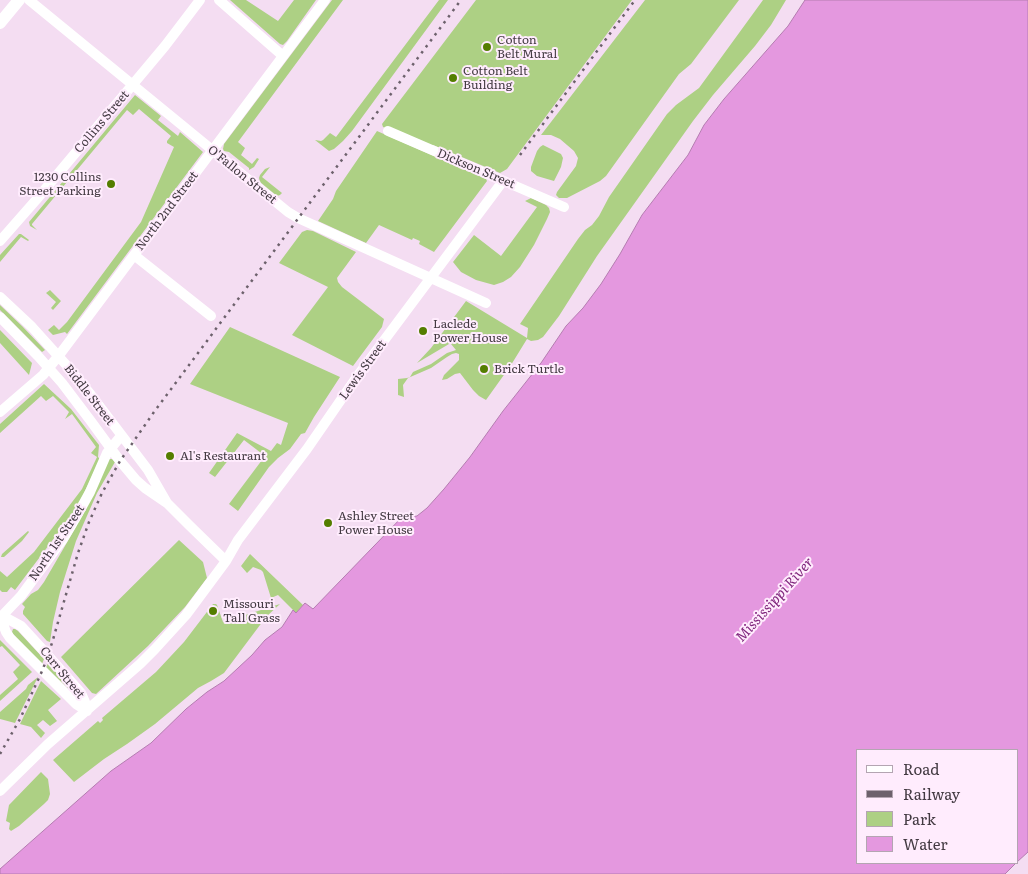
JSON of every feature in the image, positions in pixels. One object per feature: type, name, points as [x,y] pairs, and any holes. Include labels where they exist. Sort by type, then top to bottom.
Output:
[{"type":"main road","points":[[0,23],[19,0]]},
{"type":"street","name":"O'Fallon Street","points":[[30,0],[284,209],[298,218],[486,303]]},
{"type":"street","name":"Collins Street","points":[[0,241],[133,85],[200,0]]},
{"type":"street","points":[[219,0],[283,56]]},
{"type":"street","name":"North 2nd Street","points":[[0,412],[49,368],[325,0]]},
{"type":"street","name":"Dickson Street","points":[[388,131],[564,207]]},
{"type":"street","name":"Lewis Street","points":[[0,792],[48,744],[155,649],[186,615],[226,561],[236,543],[307,449],[356,378],[503,181]]},
{"type":"street","points":[[134,254],[211,316]]},
{"type":"street","name":"Biddle Street","points":[[0,297],[32,328],[91,395],[148,470],[167,502],[226,561]]},
{"type":"street","name":"Biddle Street","points":[[0,318],[49,368],[136,480],[167,502]]},
{"type":"street","name":"North 1st Street","points":[[0,617],[21,596],[63,539],[88,495],[111,448],[121,436]]},
{"type":"street","name":"Carr Street","points":[[0,617],[10,638],[76,704],[87,711]]},
{"type":"street","name":"Carr Street","points":[[0,617],[21,626],[81,693],[87,711]]},
{"type":"green space","points":[[230,0],[246,0],[278,21],[294,0],[316,0],[283,45]]},
{"type":"green space","points":[[332,0],[343,0],[238,142],[245,148],[241,155],[252,164],[257,158],[259,159],[254,167],[249,170],[229,152],[224,151],[224,144]]},
{"type":"green space","points":[[439,0],[448,0],[352,131],[334,149],[329,151],[315,140],[321,141],[330,133],[336,137]]},
{"type":"green space","points":[[476,0],[632,0],[507,169],[500,173],[433,145],[431,147],[383,127],[382,124]]},
{"type":"green space","points":[[645,0],[739,0],[691,64],[679,74],[606,176],[567,198],[559,198],[556,195],[557,192],[576,166],[578,158],[574,151],[560,139],[551,135],[541,135]]},
{"type":"green space","points":[[763,0],[786,0],[771,25],[755,46],[693,121],[597,256],[559,316],[543,337],[531,341],[527,339],[486,400],[473,390],[460,373],[442,380],[444,375],[459,360],[459,354],[456,353],[431,368],[408,378],[403,385],[404,397],[398,395],[398,379],[410,377],[413,372],[456,350],[449,344],[417,363],[431,348],[466,301],[527,338],[528,328],[520,324],[578,239],[599,216],[609,197],[667,114],[699,88]]},
{"type":"green space","points":[[135,95],[161,116],[158,120],[178,136],[180,132],[203,152],[67,334],[65,332],[53,335],[48,330],[54,325],[59,330],[67,322],[141,222],[174,147],[167,143],[171,136],[139,109],[133,115],[127,110],[32,224],[37,230],[30,226],[29,222]]},
{"type":"green space","points":[[377,131],[487,181],[434,252],[419,244],[420,241],[413,238],[412,240],[379,225],[366,243],[318,221]]},
{"type":"green space","points":[[543,145],[561,154],[563,158],[554,181],[537,176],[531,171],[537,151]]},
{"type":"green space","points":[[270,167],[262,177],[282,193],[277,196],[260,182],[259,178],[265,169]]},
{"type":"green space","points":[[531,198],[546,205],[550,212],[534,245],[511,277],[494,285],[476,280],[461,272],[453,262],[474,235],[501,256],[537,207],[525,201]]},
{"type":"green space","points":[[307,230],[313,231],[356,252],[337,278],[338,282],[384,319],[382,327],[353,366],[292,335],[328,287],[279,263],[302,232]]},
{"type":"green space","points":[[19,234],[29,240],[21,237],[0,262],[0,255]]},
{"type":"green space","points":[[50,290],[61,301],[53,310],[51,308],[56,302],[46,293]]},
{"type":"green space","points":[[0,305],[45,350],[42,352],[0,310]]},
{"type":"green space","points":[[230,327],[340,377],[305,433],[301,434],[290,449],[269,467],[238,511],[229,504],[265,456],[244,440],[215,477],[209,473],[237,433],[271,451],[277,443],[281,445],[288,423],[190,384]]},
{"type":"green space","points":[[0,330],[32,363],[29,375],[0,343]]},
{"type":"green space","points":[[44,384],[71,409],[99,445],[98,457],[100,459],[77,508],[64,530],[61,529],[15,590],[11,587],[7,592],[2,592],[0,590],[0,571],[7,577],[34,552],[82,489],[97,457],[91,453],[96,447],[72,414],[65,419],[69,412],[53,396],[46,401],[41,396],[0,433],[0,424]]},
{"type":"green space","points":[[109,459],[115,462],[97,493],[76,541],[60,592],[50,642],[23,614],[25,607],[22,604],[44,582],[76,527]]},
{"type":"green space","points":[[28,531],[22,541],[4,557],[1,557],[2,554]]},
{"type":"green space","points":[[179,540],[203,562],[207,578],[185,607],[148,646],[96,694],[92,693],[61,657]]},
{"type":"green space","points":[[250,554],[303,605],[296,613],[278,595],[271,598],[261,570],[253,567],[247,573],[241,566]]},
{"type":"green space","points":[[213,604],[217,605],[223,622],[280,604],[266,617],[224,673],[198,688],[155,724],[74,782],[53,760],[98,721],[100,723],[103,720],[102,718],[156,672],[184,642]]},
{"type":"green space","points":[[13,629],[18,631],[44,659],[42,664],[13,634]]},
{"type":"green space","points":[[0,640],[32,672],[0,701],[0,695],[18,679],[13,672],[20,665],[2,646],[0,647]]},
{"type":"green space","points":[[48,663],[76,695],[76,696],[46,668]]},
{"type":"green space","points":[[38,677],[15,723],[0,719],[0,712]]},
{"type":"green space","points":[[41,681],[61,699],[48,710],[57,721],[50,726],[43,720],[37,725],[45,733],[41,738],[31,727],[20,724]]},
{"type":"green space","points":[[41,772],[48,779],[50,794],[48,800],[11,831],[9,829],[10,823],[6,821],[9,805]]},
{"type":"water","name":"Mississippi River","points":[[805,0],[1028,0],[1028,852],[1018,861],[1018,749],[856,749],[856,864],[1015,864],[1005,874],[0,874],[0,869],[111,771],[151,743],[186,709],[224,681],[265,640],[282,627],[293,610],[296,613],[305,603],[313,609],[404,515],[410,517],[417,516],[427,508],[470,457],[541,363],[566,326],[583,308],[601,284],[642,215],[688,155],[704,125],[724,99],[788,26]]},
{"type":"railway","points":[[0,754],[20,719],[43,669],[89,522],[102,493],[120,461],[154,412],[461,0]]},
{"type":"railway","points":[[520,155],[635,0]]},
{"type":"place","name":"Cotton Belt Mural","points":[[487,47]]},
{"type":"place","name":"Cotton Belt Building","points":[[453,78]]},
{"type":"place","name":"1230 Collins Street Parking","points":[[111,184]]},
{"type":"place","name":"Laclede Power House","points":[[423,331]]},
{"type":"place","name":"Brick Turtle","points":[[484,369]]},
{"type":"place","name":"Al's Restaurant","points":[[170,456]]},
{"type":"place","name":"Ashley Street Power House","points":[[328,523]]},
{"type":"place","name":"Missouri Tall Grass","points":[[213,611]]}]
